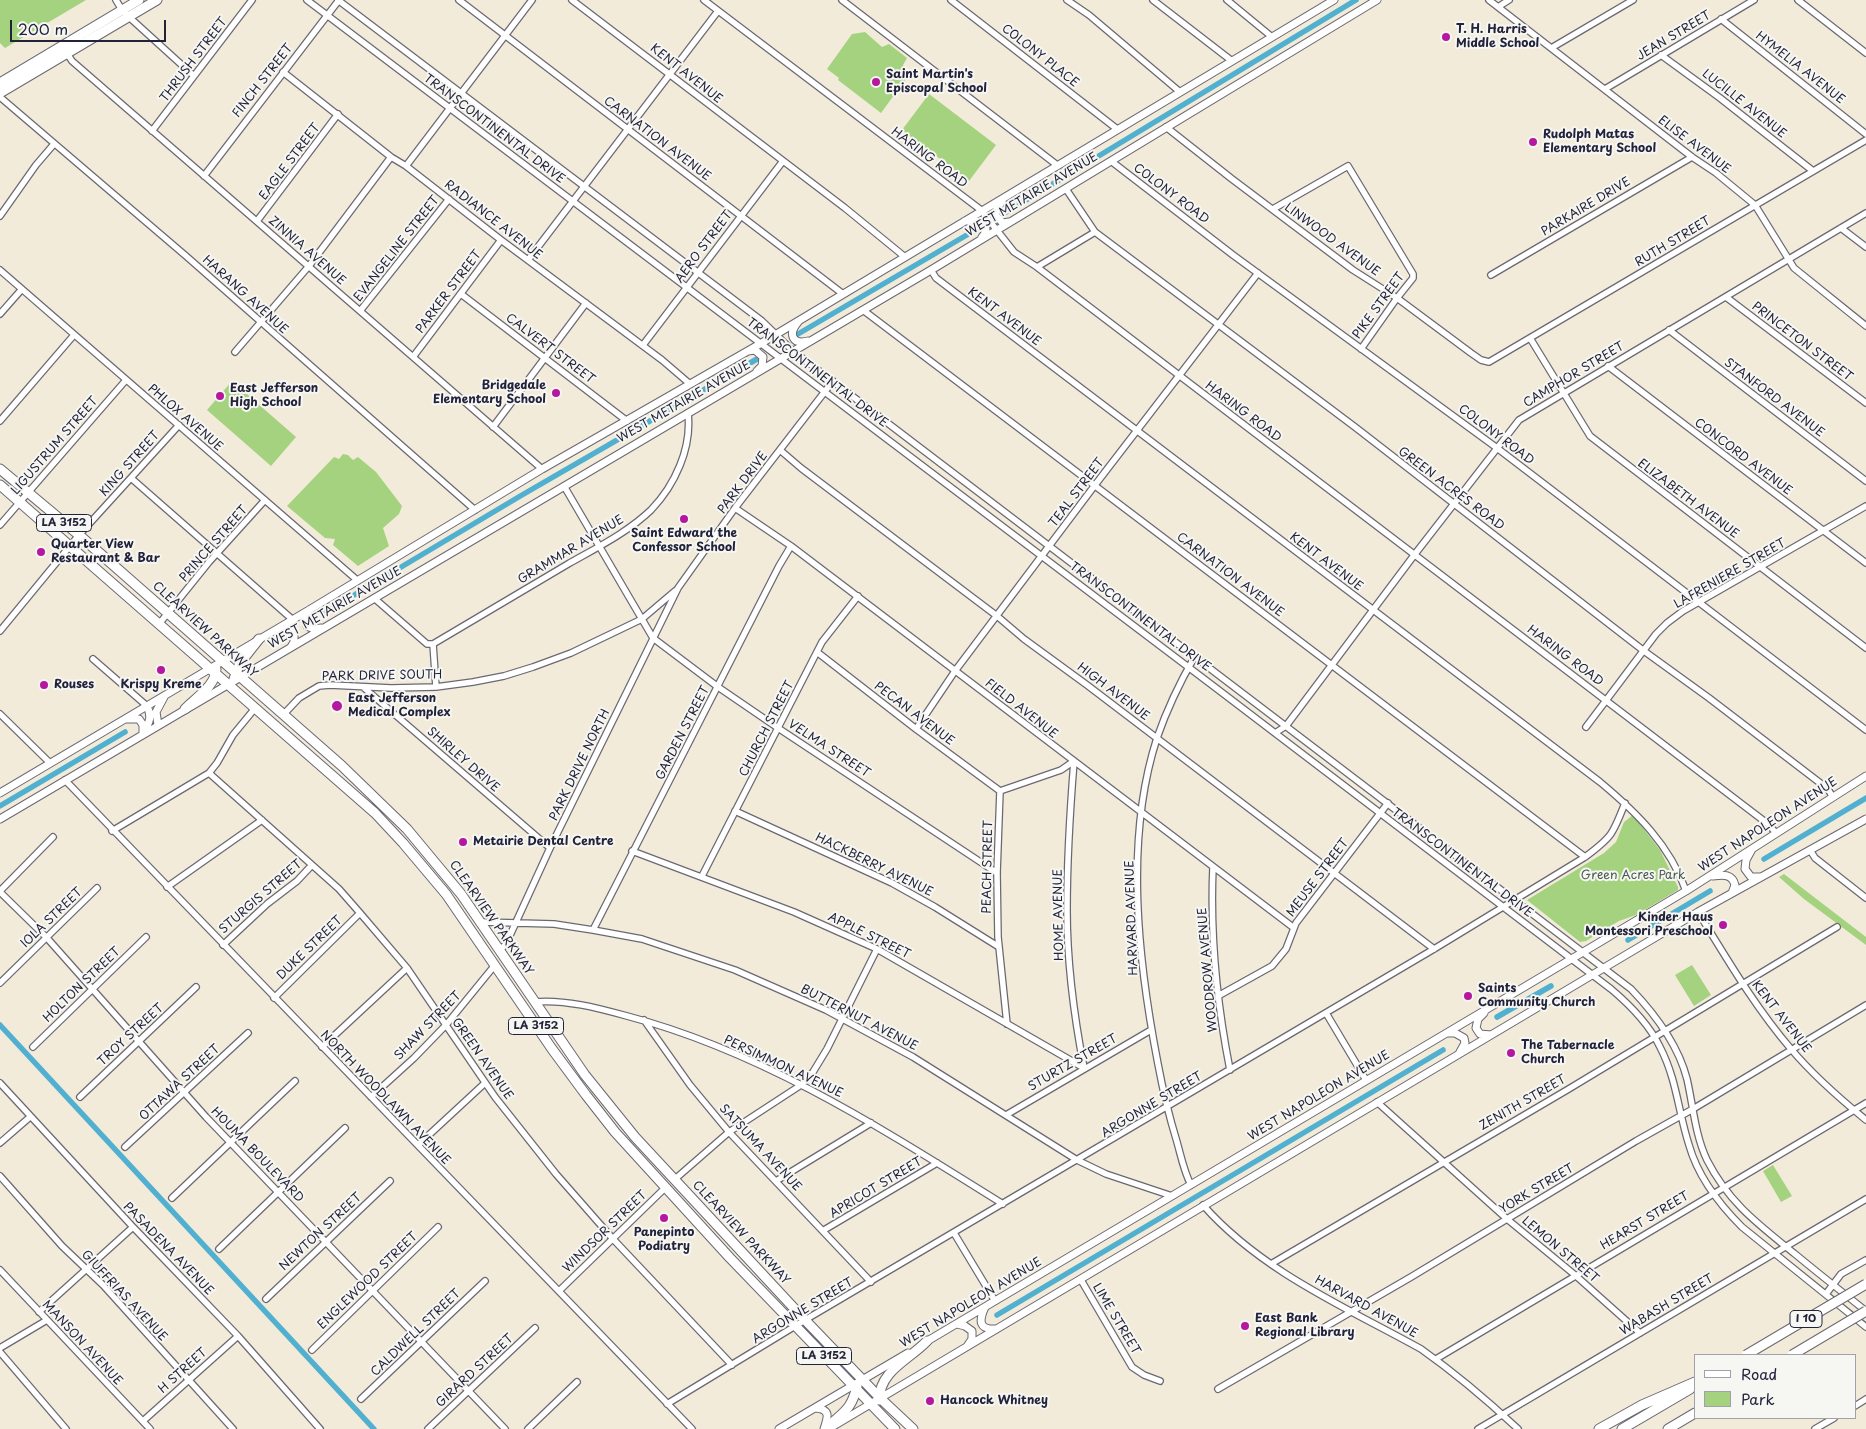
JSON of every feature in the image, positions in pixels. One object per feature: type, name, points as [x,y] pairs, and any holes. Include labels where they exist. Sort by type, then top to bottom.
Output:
[{"type":"highway","points":[[0,95],[139,0]]},
{"type":"highway","points":[[0,83],[129,17],[157,0]]},
{"type":"highway","name":"CLEARVIEW PARKWAY","points":[[0,468],[210,651],[216,667],[234,679],[239,693],[375,813],[427,871],[469,926],[527,1013],[586,1095],[649,1170],[795,1326],[857,1385],[913,1429]]},
{"type":"highway","name":"CLEARVIEW PARKWAY","points":[[0,485],[159,624],[283,715],[407,829],[482,922],[528,994],[605,1101],[674,1180],[854,1371],[857,1385]]},
{"type":"highway","points":[[118,589],[127,578]]},
{"type":"highway","points":[[234,679],[240,663],[259,640]]},
{"type":"highway","points":[[185,709],[209,686],[216,667]]},
{"type":"highway","points":[[271,721],[278,720],[292,732],[300,730]]},
{"type":"highway","points":[[469,926],[483,936],[493,950],[496,952],[500,950]]},
{"type":"highway","points":[[496,965],[502,962],[513,980],[528,994]]},
{"type":"highway","points":[[649,1170],[656,1170],[668,1182],[674,1180]]},
{"type":"highway","points":[[665,1188],[672,1186],[685,1197],[691,1197]]},
{"type":"highway","name":"I 10","points":[[1748,1354],[1866,1284]]},
{"type":"highway","name":"I 10","points":[[1794,1354],[1866,1311]]},
{"type":"highway","points":[[877,1400],[883,1383],[891,1370],[919,1350],[927,1341]]},
{"type":"highway","points":[[1599,1429],[1642,1405],[1694,1384]]},
{"type":"highway","points":[[826,1429],[846,1411],[857,1385]]},
{"type":"highway","points":[[1622,1429],[1694,1385]]},
{"type":"highway","name":"CLEARVIEW PARKWAY","points":[[877,1400],[881,1416],[895,1429]]},
{"type":"highway","points":[[1668,1429],[1694,1415]]},
{"type":"highway","points":[[1678,1429],[1694,1415]]},
{"type":"main road","name":"WEST METAIRIE AVENUE","points":[[0,793],[168,693],[216,667],[357,580],[542,470],[760,344],[1334,0]]},
{"type":"main road","name":"WEST METAIRIE AVENUE","points":[[0,820],[234,679],[931,270],[1377,0]]},
{"type":"main road","points":[[1009,194],[1000,202],[996,216],[1003,222],[1011,221]]},
{"type":"main road","points":[[962,222],[976,220],[982,223],[986,229],[985,235],[978,241]]},
{"type":"main road","points":[[800,320],[793,328],[792,334],[794,339],[800,342],[812,340]]},
{"type":"main road","points":[[746,351],[755,350],[763,356],[762,366],[753,375]]},
{"type":"main road","points":[[310,610],[305,617],[307,626],[314,629],[323,628]]},
{"type":"main road","points":[[279,628],[287,629],[294,634],[294,642],[290,647]]},
{"type":"main road","points":[[158,726],[157,708],[168,693]]},
{"type":"main road","points":[[140,735],[150,721],[150,713],[146,706]]},
{"type":"main road","points":[[157,708],[162,717],[171,718]]},
{"type":"main road","points":[[124,719],[139,719],[143,726],[140,735]]},
{"type":"main road","name":"WEST NAPOLEON AVENUE","points":[[779,1429],[857,1385],[927,1341],[1686,891],[1866,776]]},
{"type":"main road","points":[[826,1429],[1081,1280],[1203,1205],[1698,912],[1866,819]]},
{"type":"main road","points":[[1752,848],[1745,864],[1746,873],[1751,877],[1764,876]]},
{"type":"main road","points":[[1710,876],[1727,875],[1731,877],[1735,884],[1732,894]]},
{"type":"main road","points":[[1487,1009],[1478,1019],[1476,1028],[1480,1034],[1491,1035]]},
{"type":"main road","points":[[1446,1033],[1455,1033],[1464,1038],[1465,1043],[1458,1054]]},
{"type":"main road","points":[[986,1307],[980,1320],[981,1323],[990,1329],[998,1329]]},
{"type":"main road","points":[[957,1324],[965,1326],[972,1331],[972,1340],[966,1348]]},
{"type":"main road","points":[[815,1408],[824,1410],[827,1413],[826,1429]]},
{"type":"street","points":[[116,0],[129,17],[194,76]]},
{"type":"street","name":"THRUSH STREET","points":[[152,131],[252,0]]},
{"type":"street","name":"TRANSCONTINENTAL DRIVE","points":[[307,0],[1505,906],[1631,1006],[1660,1046],[1674,1080],[1689,1145],[1712,1193],[1737,1222],[1866,1327]]},
{"type":"street","name":"TRANSCONTINENTAL DRIVE","points":[[339,0],[762,321],[794,351],[832,381],[1631,989],[1650,1010],[1664,1030],[1681,1062],[1702,1145],[1707,1159],[1723,1187],[1749,1217],[1866,1311]]},
{"type":"street","name":"FINCH STREET","points":[[204,176],[339,0]]},
{"type":"street","name":"CARNATION AVENUE","points":[[459,0],[843,294]]},
{"type":"street","points":[[406,166],[532,0]]},
{"type":"street","name":"KENT AVENUE","points":[[572,0],[905,256]]},
{"type":"street","name":"HARING ROAD","points":[[704,0],[981,210],[1014,252],[1037,267],[1607,700],[1768,824],[1776,833]]},
{"type":"street","points":[[842,0],[1057,165]]},
{"type":"street","name":"COLONY PLACE","points":[[951,0],[1117,129]]},
{"type":"street","points":[[1068,0],[1089,15],[1180,92]]},
{"type":"street","points":[[1153,0],[1232,61]]},
{"type":"street","points":[[1227,0],[1272,37]]},
{"type":"street","name":"ELISE AVENUE","points":[[1489,0],[1716,173],[1755,205],[1794,268],[1866,326]]},
{"type":"street","points":[[1498,7],[1509,0]]},
{"type":"street","points":[[1553,48],[1633,0]]},
{"type":"street","name":"JEAN STREET","points":[[1605,89],[1754,0]]},
{"type":"street","points":[[1798,0],[1866,53]]},
{"type":"street","points":[[528,260],[718,11]]},
{"type":"street","name":"HYMELIA AVENUE","points":[[1721,19],[1866,134]]},
{"type":"street","name":"ZINNIA AVENUE","points":[[65,50],[72,61],[542,470]]},
{"type":"street","name":"LUCILLE AVENUE","points":[[1661,55],[1720,98],[1813,171]]},
{"type":"street","name":"RADIANCE AVENUE","points":[[283,72],[391,157],[406,166],[501,240],[643,345],[690,384]]},
{"type":"street","name":"HARANG AVENUE","points":[[0,95],[476,510]]},
{"type":"street","name":"EAGLE STREET","points":[[257,222],[338,114]]},
{"type":"street","name":"LINWOOD AVENUE","points":[[1166,127],[1353,270],[1397,298],[1481,360],[1490,362]]},
{"type":"street","name":"RUTH STREET","points":[[1490,362],[1866,140]]},
{"type":"street","points":[[0,216],[8,207],[26,178],[54,144]]},
{"type":"street","name":"PARKAIRE DRIVE","points":[[1491,275],[1692,156]]},
{"type":"street","points":[[235,352],[309,266],[391,157]]},
{"type":"street","name":"AERO STREET","points":[[643,345],[783,161]]},
{"type":"street","name":"COLONY ROAD","points":[[1111,161],[1258,273],[1497,448],[1866,730]]},
{"type":"street","name":"PIKE STREET","points":[[1273,209],[1348,166],[1414,275],[1361,349]]},
{"type":"street","name":"GREEN ACRES ROAD","points":[[1066,189],[1095,232],[1355,426],[1644,651],[1788,757],[1828,789],[1832,796]]},
{"type":"street","name":"EVANGELINE STREET","points":[[360,311],[449,199]]},
{"type":"street","name":"CAMPHOR STREET","points":[[1276,733],[1286,726],[1415,554],[1519,420],[1866,213]]},
{"type":"street","points":[[1841,228],[1866,247]]},
{"type":"street","points":[[1037,267],[1095,232]]},
{"type":"street","name":"PARKER STREET","points":[[413,357],[501,240]]},
{"type":"street","name":"PHLOX AVENUE","points":[[0,270],[357,580]]},
{"type":"street","name":"KENT AVENUE","points":[[931,270],[936,278],[1625,803],[1650,829],[1661,844],[1686,891]]},
{"type":"street","name":"TEAL STREET","points":[[916,729],[955,671],[1258,273]]},
{"type":"street","points":[[0,314],[22,289]]},
{"type":"street","name":"CALVERT STREET","points":[[460,294],[627,421]]},
{"type":"street","name":"PRINCETON STREET","points":[[1726,297],[1866,402]]},
{"type":"street","points":[[493,427],[586,303]]},
{"type":"street","name":"CARNATION AVENUE","points":[[863,310],[1585,857]]},
{"type":"street","name":"STANFORD AVENUE","points":[[1670,330],[1866,481]]},
{"type":"street","points":[[0,420],[74,335]]},
{"type":"street","name":"ELIZABETH AVENUE","points":[[1530,338],[1590,436],[1866,648]]},
{"type":"street","name":"CONCORD AVENUE","points":[[1608,366],[1866,563]]},
{"type":"street","name":"LIGUSTRUM STREET","points":[[0,525],[126,380]]},
{"type":"street","name":"PARK DRIVE","points":[[678,588],[735,508],[832,381]]},
{"type":"street","name":"GRAMMAR AVENUE","points":[[433,644],[599,546],[631,526],[651,510],[673,480],[686,444],[689,426],[688,413]]},
{"type":"street","name":"KING STREET","points":[[0,632],[79,536],[178,425]]},
{"type":"street","name":"HIGH AVENUE","points":[[780,450],[801,468],[997,616],[1024,639],[1434,949]]},
{"type":"street","points":[[131,478],[293,620]]},
{"type":"street","points":[[564,486],[653,638]]},
{"type":"street","name":"PRINCE STREET","points":[[159,624],[265,500]]},
{"type":"street","name":"LAFRENIERE STREET","points":[[1586,727],[1667,623],[1866,506]]},
{"type":"street","name":"FIELD AVENUE","points":[[735,508],[791,546],[858,596],[1294,928]]},
{"type":"street","name":"GARDEN STREET","points":[[593,930],[632,851],[791,546]]},
{"type":"street","name":"PARK DRIVE SOUTH","points":[[283,715],[299,698],[319,686],[436,687],[504,676],[533,667],[571,653],[642,619],[678,588]]},
{"type":"street","name":"PARK DRIVE NORTH","points":[[500,950],[506,944],[550,848],[678,588]]},
{"type":"street","name":"CHURCH STREET","points":[[702,876],[822,642],[858,596]]},
{"type":"street","points":[[374,598],[427,644],[433,644],[436,687]]},
{"type":"street","name":"VELMA STREET","points":[[653,638],[718,687],[778,728],[997,873]]},
{"type":"street","name":"PECAN AVENUE","points":[[817,652],[1000,791]]},
{"type":"street","name":"HARVARD AVENUE","points":[[1191,1185],[1167,1107],[1151,1030],[1145,992],[1138,893],[1142,813],[1147,777],[1157,738],[1172,698],[1195,656]]},
{"type":"street","points":[[93,659],[146,706]]},
{"type":"street","points":[[1212,685],[1220,675]]},
{"type":"street","name":"SHIRLEY DRIVE","points":[[364,687],[550,848]]},
{"type":"street","points":[[112,831],[209,773],[233,735],[256,708]]},
{"type":"street","points":[[0,714],[50,763]]},
{"type":"street","points":[[1000,791],[1061,770],[1074,761]]},
{"type":"street","name":"HOME AVENUE","points":[[1074,761],[1068,845],[1067,911],[1076,1022],[1084,1068]]},
{"type":"street","name":"GREEN AVENUE","points":[[209,773],[339,890],[360,913],[407,968],[485,1083],[556,1174],[613,1239],[732,1365]]},
{"type":"street","name":"NORTH WOODLAWN AVENUE","points":[[65,780],[112,831],[418,1144],[692,1429]]},
{"type":"street","name":"PEACH STREET","points":[[1000,791],[997,873],[999,947],[1007,1024]]},
{"type":"street","name":"MEUSE STREET","points":[[1218,996],[1272,966],[1286,949],[1292,938],[1294,928],[1334,872],[1388,803]]},
{"type":"street","name":"ARGONNE STREET","points":[[668,1404],[805,1320],[1434,949],[1585,857],[1612,835],[1625,803]]},
{"type":"street","name":"HACKBERRY AVENUE","points":[[735,811],[892,883],[999,947]]},
{"type":"street","points":[[167,887],[262,820]]},
{"type":"street","points":[[0,891],[53,837]]},
{"type":"street","points":[[1810,850],[1815,858],[1866,898]]},
{"type":"street","name":"APPLE STREET","points":[[632,851],[794,912],[877,949],[1084,1068]]},
{"type":"street","name":"STURGIS STREET","points":[[223,944],[267,904],[297,881],[312,865]]},
{"type":"street","name":"WOODROW AVENUE","points":[[1212,867],[1211,896],[1218,996],[1230,1070]]},
{"type":"street","name":"IOLA STREET","points":[[0,983],[97,888]]},
{"type":"street","name":"HOUMA BOULEVARD","points":[[0,891],[47,938],[206,1116],[505,1429]]},
{"type":"street","name":"KENT AVENUE","points":[[1698,912],[1742,983],[1791,1050],[1822,1082],[1866,1120]]},
{"type":"street","name":"DUKE STREET","points":[[274,998],[360,913]]},
{"type":"street","name":"BUTTERNUT AVENUE","points":[[482,922],[554,924],[642,939],[735,970],[842,1018],[913,1057],[1078,1160],[1106,1174],[1172,1196]]},
{"type":"street","name":"ZENITH STREET","points":[[1271,1264],[1567,1090],[1837,927]]},
{"type":"street","name":"HOLTON STREET","points":[[33,1047],[146,937]]},
{"type":"street","points":[[674,1180],[730,1132],[801,1085],[813,1072],[877,949]]},
{"type":"street","name":"SHAW STREET","points":[[370,1097],[414,1058],[446,1025],[496,965]]},
{"type":"street","points":[[322,1047],[407,968]]},
{"type":"street","name":"TROY STREET","points":[[80,1097],[196,987]]},
{"type":"street","name":"PERSIMMON AVENUE","points":[[534,1002],[543,1001],[596,1008],[644,1020],[730,1052],[801,1085],[871,1123],[1003,1204]]},
{"type":"street","name":"YORK STREET","points":[[1218,1389],[1411,1277],[1866,1005]]},
{"type":"street","points":[[1326,1012],[1366,1080]]},
{"type":"street","name":"SATSUMA AVENUE","points":[[644,1020],[690,1085],[730,1132],[871,1282]]},
{"type":"street","name":"STURTZ STREET","points":[[1006,1115],[1151,1030]]},
{"type":"street","name":"OTTAWA STREET","points":[[125,1147],[248,1033]]},
{"type":"street","points":[[172,1198],[295,1081]]},
{"type":"street","name":"PASADENA AVENUE","points":[[0,1083],[133,1227],[238,1336],[320,1429]]},
{"type":"street","points":[[418,1144],[485,1083]]},
{"type":"street","name":"LEMON STREET","points":[[1377,1102],[1507,1219],[1575,1275],[1640,1333]]},
{"type":"street","name":"HEARST STREET","points":[[1436,1359],[1866,1103]]},
{"type":"street","points":[[0,1143],[30,1117]]},
{"type":"street","points":[[776,1181],[871,1123]]},
{"type":"street","points":[[219,1249],[345,1128]]},
{"type":"street","name":"APRICOT STREET","points":[[824,1230],[938,1163]]},
{"type":"street","name":"GIUFFRIAS AVENUE","points":[[0,1176],[62,1246],[103,1285],[233,1429]]},
{"type":"street","name":"NEWTON STREET","points":[[266,1299],[390,1181]]},
{"type":"street","name":"WINDSOR STREET","points":[[558,1291],[665,1188]]},
{"type":"street","name":"WABASH STREET","points":[[1478,1429],[1866,1199]]},
{"type":"street","name":"HARVARD AVENUE","points":[[1203,1205],[1217,1220],[1271,1264],[1316,1292],[1352,1310],[1436,1359],[1476,1390],[1518,1429]]},
{"type":"street","points":[[39,1312],[133,1227]]},
{"type":"street","name":"ENGLEWOOD STREET","points":[[312,1350],[438,1227]]},
{"type":"street","points":[[954,1233],[995,1301]]},
{"type":"street","points":[[1826,1294],[1842,1274],[1866,1260]]},
{"type":"street","name":"MANSON AVENUE","points":[[0,1270],[150,1429]]},
{"type":"street","name":"LIME STREET","points":[[1081,1280],[1132,1367],[1144,1376],[1160,1382]]},
{"type":"street","name":"CALDWELL STREET","points":[[362,1399],[485,1281]]},
{"type":"street","points":[[0,1348],[47,1320]]},
{"type":"street","name":"GIRARD STREET","points":[[428,1429],[535,1328]]},
{"type":"street","name":"H STREET","points":[[142,1421],[238,1336]]},
{"type":"street","points":[[0,1352],[66,1429]]},
{"type":"street","points":[[528,1429],[577,1382]]},
{"type":"street","points":[[1815,1429],[1832,1419]]},
{"type":"green space","points":[[0,0],[86,0],[5,48],[0,43]]},
{"type":"green space","points":[[865,32],[882,47],[889,44],[907,58],[903,65],[908,76],[881,113],[838,80],[839,78],[827,69],[852,34]]},
{"type":"green space","points":[[929,94],[996,145],[969,181],[902,130]]},
{"type":"green space","points":[[232,381],[296,437],[271,466],[207,410]]},
{"type":"green space","points":[[343,454],[348,455],[353,460],[358,457],[376,472],[402,506],[399,514],[383,528],[389,546],[358,566],[333,545],[335,539],[325,538],[287,506],[334,457],[339,459]]},
{"type":"green space","name":"Green Acres Park","points":[[1633,815],[1660,850],[1678,890],[1636,915],[1619,921],[1586,941],[1580,942],[1527,900],[1604,853],[1616,842],[1624,822]]},
{"type":"green space","points":[[1784,874],[1866,937],[1866,945],[1804,899],[1779,877]]},
{"type":"green space","points":[[1692,965],[1711,995],[1694,1006],[1675,975]]},
{"type":"green space","points":[[1773,1165],[1792,1196],[1781,1202],[1763,1171]]},
{"type":"waterway","points":[[1003,214],[1356,0]]},
{"type":"waterway","points":[[798,334],[977,229]]},
{"type":"waterway","points":[[324,613],[522,495],[757,359]]},
{"type":"waterway","points":[[0,806],[125,732]]},
{"type":"waterway","points":[[1764,859],[1866,798]]},
{"type":"waterway","points":[[1628,940],[1710,891]]},
{"type":"waterway","points":[[1497,1017],[1551,986]]},
{"type":"waterway","points":[[0,1025],[374,1429]]},
{"type":"waterway","points":[[997,1315],[1443,1050]]},
{"type":"place","name":"T. H. Harris Middle School","points":[[1446,37]]},
{"type":"place","name":"Saint Martin's Episcopal School","points":[[876,82]]},
{"type":"place","name":"Rudolph Matas Elementary School","points":[[1533,142]]},
{"type":"place","name":"Bridgedale Elementary School","points":[[556,393]]},
{"type":"place","name":"East Jefferson High School","points":[[220,396]]},
{"type":"place","name":"Saint Edward the Confessor School","points":[[684,519]]},
{"type":"place","name":"Quarter View Restaurant & Bar","points":[[41,552]]},
{"type":"place","name":"Krispy Kreme","points":[[161,670]]},
{"type":"place","name":"Rouses","points":[[44,685]]},
{"type":"place","name":"East Jefferson Medical Complex","points":[[337,706]]},
{"type":"place","name":"Metairie Dental Centre","points":[[463,842]]},
{"type":"place","name":"Kinder Haus Montessori Preschool","points":[[1723,925]]},
{"type":"place","name":"Saints Community Church","points":[[1468,996]]},
{"type":"place","name":"The Tabernacle Church","points":[[1511,1053]]},
{"type":"place","name":"Panepinto Podiatry","points":[[664,1218]]},
{"type":"place","name":"East Bank Regional Library","points":[[1245,1326]]},
{"type":"place","name":"Hancock Whitney","points":[[930,1401]]}]
